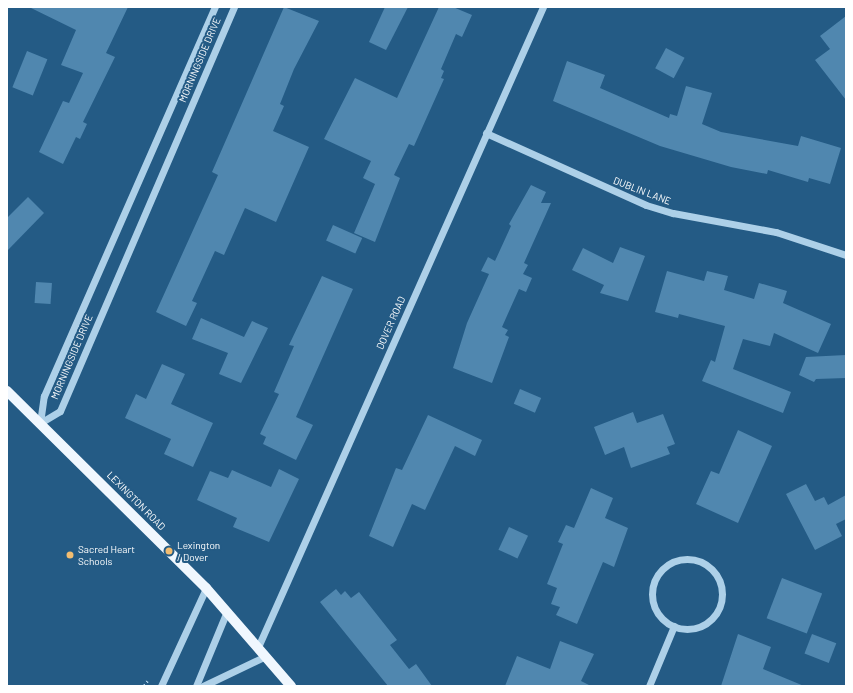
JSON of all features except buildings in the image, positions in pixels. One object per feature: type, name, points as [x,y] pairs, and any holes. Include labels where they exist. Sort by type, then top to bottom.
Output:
[{"type":"main road","name":"LEXINGTON ROAD","points":[[7,391],[206,588],[291,686]]},
{"type":"street","name":"MORNINGSIDE DRIVE","points":[[40,423],[44,396],[215,7]]},
{"type":"street","name":"MORNINGSIDE DRIVE","points":[[40,423],[60,410],[234,7]]},
{"type":"street","name":"DOVER ROAD","points":[[258,647],[543,8]]},
{"type":"street","name":"DUBLIN LANE","points":[[486,134],[646,205],[673,213],[776,232],[846,255]]},
{"type":"street","points":[[695,560],[706,564],[717,577],[722,594],[720,605],[707,623],[696,627],[674,626],[657,611],[653,594],[656,578],[673,562],[695,560]]},
{"type":"street","points":[[161,686],[206,588]]},
{"type":"street","points":[[196,686],[227,611]]},
{"type":"street","points":[[649,686],[674,626]]},
{"type":"street","points":[[203,686],[266,656]]},
{"type":"place","name":"Lexington / Dover","points":[[169,551]]},
{"type":"place","name":"Sacred Heart Schools","points":[[70,555]]}]
